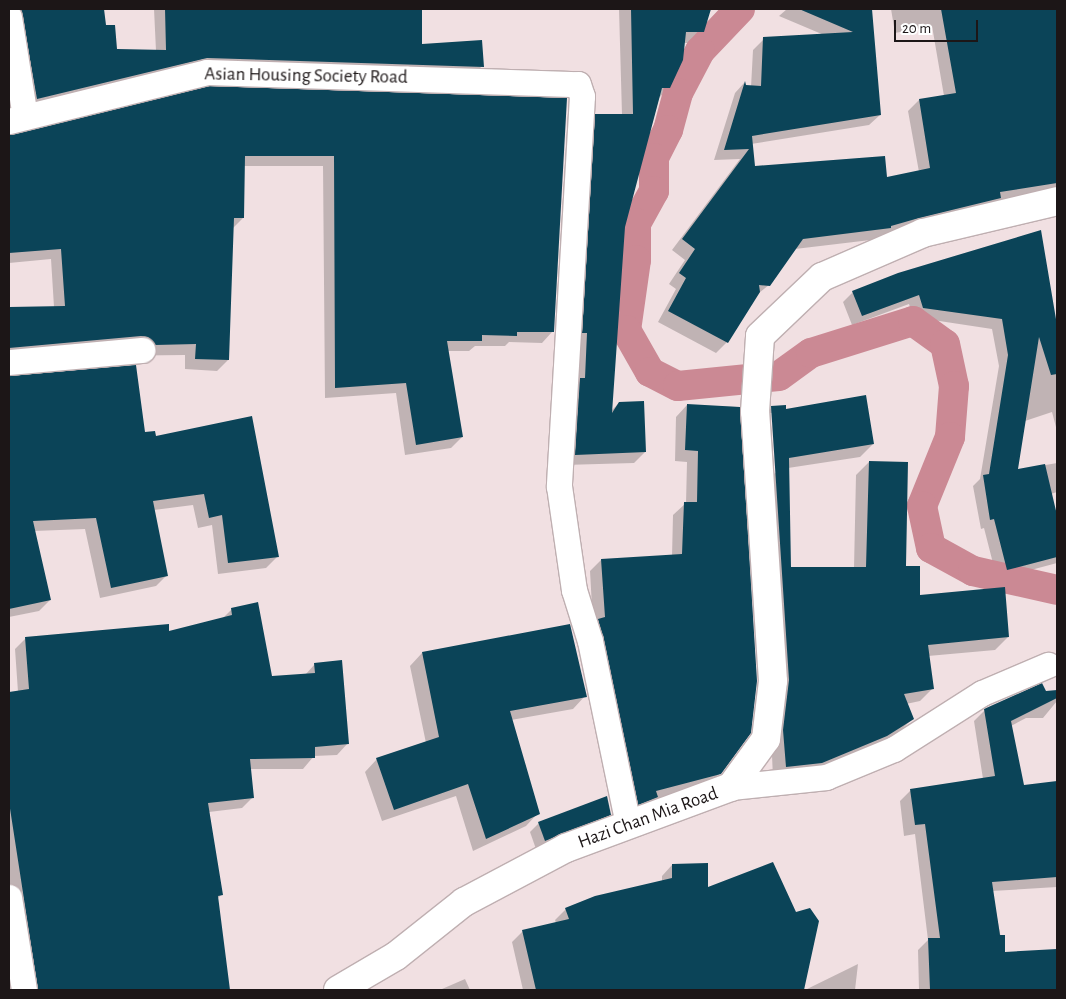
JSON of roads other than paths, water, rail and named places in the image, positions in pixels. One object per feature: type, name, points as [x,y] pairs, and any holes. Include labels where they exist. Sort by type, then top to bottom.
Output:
[{"type":"street","points":[[9,17],[17,119]]},
{"type":"street","name":"Asian Housing Society Road","points":[[17,119],[206,72],[578,84],[582,96],[559,486],[574,590],[590,641],[628,825]]},
{"type":"street","name":"Hazi Chan Mia Road","points":[[338,990],[396,956],[464,902],[566,848],[731,787],[766,739],[773,681],[755,412],[760,336],[822,277],[923,233],[1057,201]]},
{"type":"street","points":[[9,362],[142,350]]},
{"type":"street","points":[[731,787],[826,777],[894,749],[982,693],[1048,665]]},
{"type":"street","points":[[9,897],[11,933],[24,990]]},
{"type":"waterway","points":[[740,9],[700,51],[678,93],[668,130],[654,158],[654,191],[636,223],[636,260],[626,330],[650,372],[678,386],[779,376],[811,353],[913,321],[945,344],[954,386],[950,437],[922,506],[931,548],[973,571],[1057,590]]}]
